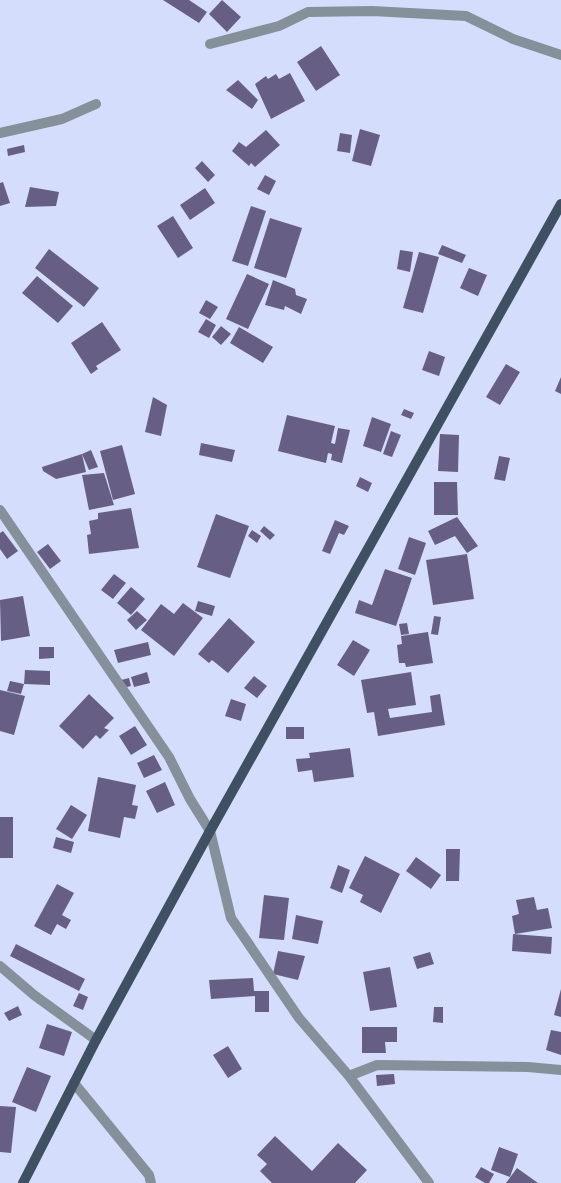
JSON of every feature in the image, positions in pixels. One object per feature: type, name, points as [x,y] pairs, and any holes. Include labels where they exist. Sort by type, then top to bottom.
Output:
[{"type":"main road","points":[[23,1183],[96,1040],[210,831],[561,204]]},
{"type":"street","points":[[210,44],[279,26],[308,12],[378,11],[466,16],[513,39],[561,55]]},
{"type":"street","points":[[0,133],[62,119],[96,104]]},
{"type":"street","points":[[0,510],[169,757],[190,799],[210,831],[231,918],[300,1018],[349,1076],[429,1183]]},
{"type":"street","points":[[0,966],[34,994],[96,1040]]},
{"type":"street","points":[[349,1076],[377,1065],[528,1067],[561,1070]]},
{"type":"street","points":[[74,1083],[149,1175],[151,1183]]},
{"type":"building","points":[[163,0],[189,0],[207,12],[199,23]]},
{"type":"building","points":[[222,0],[241,17],[227,32],[209,14]]},
{"type":"building","points":[[321,46],[340,75],[316,91],[297,62]]},
{"type":"building","points":[[290,73],[305,101],[271,119],[255,84],[266,76],[268,79],[276,74],[279,79]]},
{"type":"building","points":[[238,80],[258,100],[252,109],[226,90]]},
{"type":"building","points":[[360,129],[380,135],[371,166],[352,161]]},
{"type":"building","points":[[266,130],[280,145],[255,167],[251,163],[249,166],[232,151],[239,142],[246,147]]},
{"type":"building","points":[[340,133],[352,135],[350,153],[337,151]]},
{"type":"building","points":[[24,145],[25,152],[8,156],[7,149]]},
{"type":"building","points":[[202,161],[215,175],[208,182],[195,168]]},
{"type":"building","points":[[265,175],[276,181],[269,195],[257,189]]},
{"type":"building","points":[[3,182],[10,203],[0,206],[0,183]]},
{"type":"building","points":[[30,187],[59,192],[56,206],[25,207]]},
{"type":"building","points":[[205,188],[215,203],[190,220],[180,205]]},
{"type":"building","points":[[251,206],[266,211],[248,266],[232,261]]},
{"type":"building","points":[[173,216],[193,248],[178,258],[157,226]]},
{"type":"building","points":[[270,218],[302,228],[286,278],[254,268]]},
{"type":"building","points":[[442,245],[466,255],[462,263],[438,254]]},
{"type":"building","points":[[49,249],[99,288],[84,307],[35,268]]},
{"type":"building","points":[[400,250],[413,252],[410,272],[397,269]]},
{"type":"building","points":[[419,252],[439,257],[423,313],[403,308]]},
{"type":"building","points":[[469,268],[487,275],[478,296],[460,288]]},
{"type":"building","points":[[247,274],[269,284],[248,329],[226,319]]},
{"type":"building","points":[[37,276],[73,306],[58,323],[22,293]]},
{"type":"building","points":[[273,280],[295,289],[296,295],[307,299],[301,314],[285,306],[284,310],[265,305]]},
{"type":"building","points":[[206,300],[218,307],[210,319],[199,313]]},
{"type":"building","points":[[206,319],[216,325],[209,338],[198,332]]},
{"type":"building","points":[[102,322],[121,350],[96,366],[98,369],[91,374],[71,343]]},
{"type":"building","points":[[221,326],[231,334],[221,345],[212,337]]},
{"type":"building","points":[[239,327],[273,347],[263,363],[230,343]]},
{"type":"building","points":[[429,351],[445,357],[439,376],[422,370]]},
{"type":"building","points":[[506,364],[520,372],[500,405],[486,397]]},
{"type":"building","points":[[561,377],[561,394],[555,391]]},
{"type":"building","points":[[153,397],[167,405],[161,436],[145,432]]},
{"type":"building","points":[[404,409],[414,413],[411,419],[401,415]]},
{"type":"building","points":[[287,415],[335,426],[331,443],[335,444],[338,428],[350,430],[342,463],[331,460],[332,454],[328,453],[326,463],[278,451]]},
{"type":"building","points":[[372,417],[391,424],[381,452],[363,446]]},
{"type":"building","points":[[391,431],[401,435],[392,457],[383,454]]},
{"type":"building","points":[[440,434],[459,435],[458,472],[438,471]]},
{"type":"building","points":[[201,443],[235,450],[232,462],[199,455]]},
{"type":"building","points":[[122,445],[135,494],[113,500],[100,451]]},
{"type":"building","points":[[91,450],[98,467],[89,470],[82,454]]},
{"type":"building","points":[[82,454],[86,472],[56,479],[43,471],[42,467]]},
{"type":"building","points":[[499,456],[510,458],[505,481],[494,479]]},
{"type":"building","points":[[104,473],[114,505],[89,510],[82,475]]},
{"type":"building","points":[[360,477],[372,483],[368,492],[356,486]]},
{"type":"building","points":[[434,482],[457,482],[458,515],[434,515]]},
{"type":"building","points":[[131,508],[139,548],[89,554],[87,535],[91,534],[89,521],[98,519],[98,513]]},
{"type":"building","points":[[216,514],[249,526],[230,578],[197,567]]},
{"type":"building","points":[[457,517],[478,546],[467,553],[455,536],[435,545],[428,531]]},
{"type":"building","points":[[335,520],[349,526],[344,535],[339,533],[330,554],[322,551]]},
{"type":"building","points":[[264,526],[275,535],[270,540],[260,531]]},
{"type":"building","points":[[252,530],[261,536],[257,543],[248,536]]},
{"type":"building","points":[[3,531],[18,551],[7,559],[0,549],[0,533]]},
{"type":"building","points":[[409,537],[426,543],[415,575],[398,569]]},
{"type":"building","points":[[48,544],[61,561],[50,569],[37,552]]},
{"type":"building","points":[[467,554],[474,599],[433,605],[426,560]]},
{"type":"building","points":[[385,569],[412,578],[396,626],[355,613],[359,600],[372,605]]},
{"type":"building","points":[[114,574],[126,583],[113,599],[101,590]]},
{"type":"building","points":[[131,587],[145,599],[131,615],[117,603]]},
{"type":"building","points":[[23,596],[30,636],[1,641],[0,600]]},
{"type":"building","points":[[198,601],[215,606],[212,616],[195,611]]},
{"type":"building","points":[[183,603],[203,618],[174,656],[141,630],[161,604],[174,614]]},
{"type":"building","points":[[137,611],[147,620],[136,630],[127,620]]},
{"type":"building","points":[[434,616],[441,617],[438,635],[431,634]]},
{"type":"building","points":[[229,618],[255,642],[228,673],[212,660],[209,663],[198,654]]},
{"type":"building","points":[[407,623],[409,634],[401,635],[399,624]]},
{"type":"building","points":[[428,632],[433,663],[406,667],[405,663],[399,663],[397,645],[402,644],[401,636]]},
{"type":"building","points":[[353,640],[370,650],[354,676],[337,665]]},
{"type":"building","points":[[148,642],[151,655],[118,663],[114,650]]},
{"type":"building","points":[[39,647],[54,647],[54,658],[39,659]]},
{"type":"building","points":[[25,670],[50,671],[50,685],[24,684]]},
{"type":"building","points":[[147,672],[150,683],[134,687],[131,677]]},
{"type":"building","points":[[411,672],[416,705],[388,709],[390,718],[432,712],[430,696],[440,694],[445,725],[378,736],[374,712],[367,713],[361,680]]},
{"type":"building","points":[[254,676],[267,686],[257,698],[244,688]]},
{"type":"building","points":[[129,678],[131,686],[123,688],[121,680]]},
{"type":"building","points":[[10,681],[24,684],[21,694],[7,691]]},
{"type":"building","points":[[0,690],[25,696],[14,735],[0,731]]},
{"type":"building","points":[[89,694],[114,718],[104,728],[109,730],[100,739],[96,735],[83,749],[59,726]]},
{"type":"building","points":[[231,699],[246,704],[241,721],[225,716]]},
{"type":"building","points":[[135,726],[147,745],[131,755],[119,736]]},
{"type":"building","points":[[286,727],[304,727],[304,739],[286,739]]},
{"type":"building","points":[[350,748],[354,777],[314,782],[312,770],[298,772],[296,759],[310,758],[309,753]]},
{"type":"building","points":[[154,755],[162,770],[144,778],[137,763]]},
{"type":"building","points":[[98,777],[136,785],[132,805],[138,806],[135,819],[124,817],[120,838],[88,831]]},
{"type":"building","points":[[165,782],[175,805],[157,813],[146,791]]},
{"type":"building","points":[[71,805],[87,815],[72,839],[56,829]]},
{"type":"building","points":[[0,817],[13,817],[13,858],[0,858]]},
{"type":"building","points":[[56,837],[74,842],[71,853],[53,848]]},
{"type":"building","points":[[446,849],[460,849],[459,881],[446,881]]},
{"type":"building","points":[[365,856],[400,874],[381,913],[360,902],[363,895],[349,888]]},
{"type":"building","points":[[416,857],[441,875],[431,889],[406,871]]},
{"type":"building","points":[[338,865],[350,870],[342,893],[330,888]]},
{"type":"building","points":[[57,884],[74,893],[62,915],[71,920],[66,929],[57,924],[51,935],[34,926]]},
{"type":"building","points":[[264,895],[289,898],[284,940],[259,938]]},
{"type":"building","points":[[534,897],[537,910],[548,908],[552,928],[515,934],[512,916],[519,914],[516,900]]},
{"type":"building","points":[[296,915],[323,921],[318,944],[292,939]]},
{"type":"building","points":[[513,934],[552,937],[551,954],[512,951]]},
{"type":"building","points":[[16,944],[85,979],[79,991],[10,956]]},
{"type":"building","points":[[278,951],[305,956],[298,980],[273,974]]},
{"type":"building","points":[[430,952],[434,964],[417,969],[413,957]]},
{"type":"building","points":[[390,967],[397,1007],[370,1011],[363,972]]},
{"type":"building","points":[[253,978],[254,991],[269,991],[269,1012],[255,1012],[255,996],[211,999],[209,980]]},
{"type":"building","points":[[561,989],[561,1017],[554,1015]]},
{"type":"building","points":[[79,993],[88,997],[83,1010],[73,1006]]},
{"type":"building","points":[[18,1006],[22,1015],[9,1021],[4,1013]]},
{"type":"building","points":[[434,1007],[443,1007],[443,1023],[433,1022]]},
{"type":"building","points":[[47,1024],[72,1032],[64,1056],[39,1048]]},
{"type":"building","points":[[362,1027],[397,1027],[397,1042],[385,1042],[386,1053],[362,1053]]},
{"type":"building","points":[[551,1030],[561,1032],[561,1055],[546,1050]]},
{"type":"building","points":[[228,1046],[242,1069],[228,1078],[213,1055]]},
{"type":"building","points":[[27,1067],[51,1076],[36,1112],[12,1102]]},
{"type":"building","points":[[394,1074],[395,1084],[377,1086],[376,1075]]},
{"type":"building","points":[[0,1106],[16,1107],[11,1153],[0,1152]]},
{"type":"building","points":[[275,1136],[312,1171],[338,1143],[367,1170],[355,1183],[272,1183],[260,1171],[267,1164],[257,1155]]},
{"type":"building","points":[[499,1147],[518,1154],[510,1177],[491,1170]]},
{"type":"building","points":[[481,1167],[494,1174],[489,1183],[485,1183],[475,1177]]},
{"type":"building","points":[[517,1168],[538,1183],[506,1183]]}]
